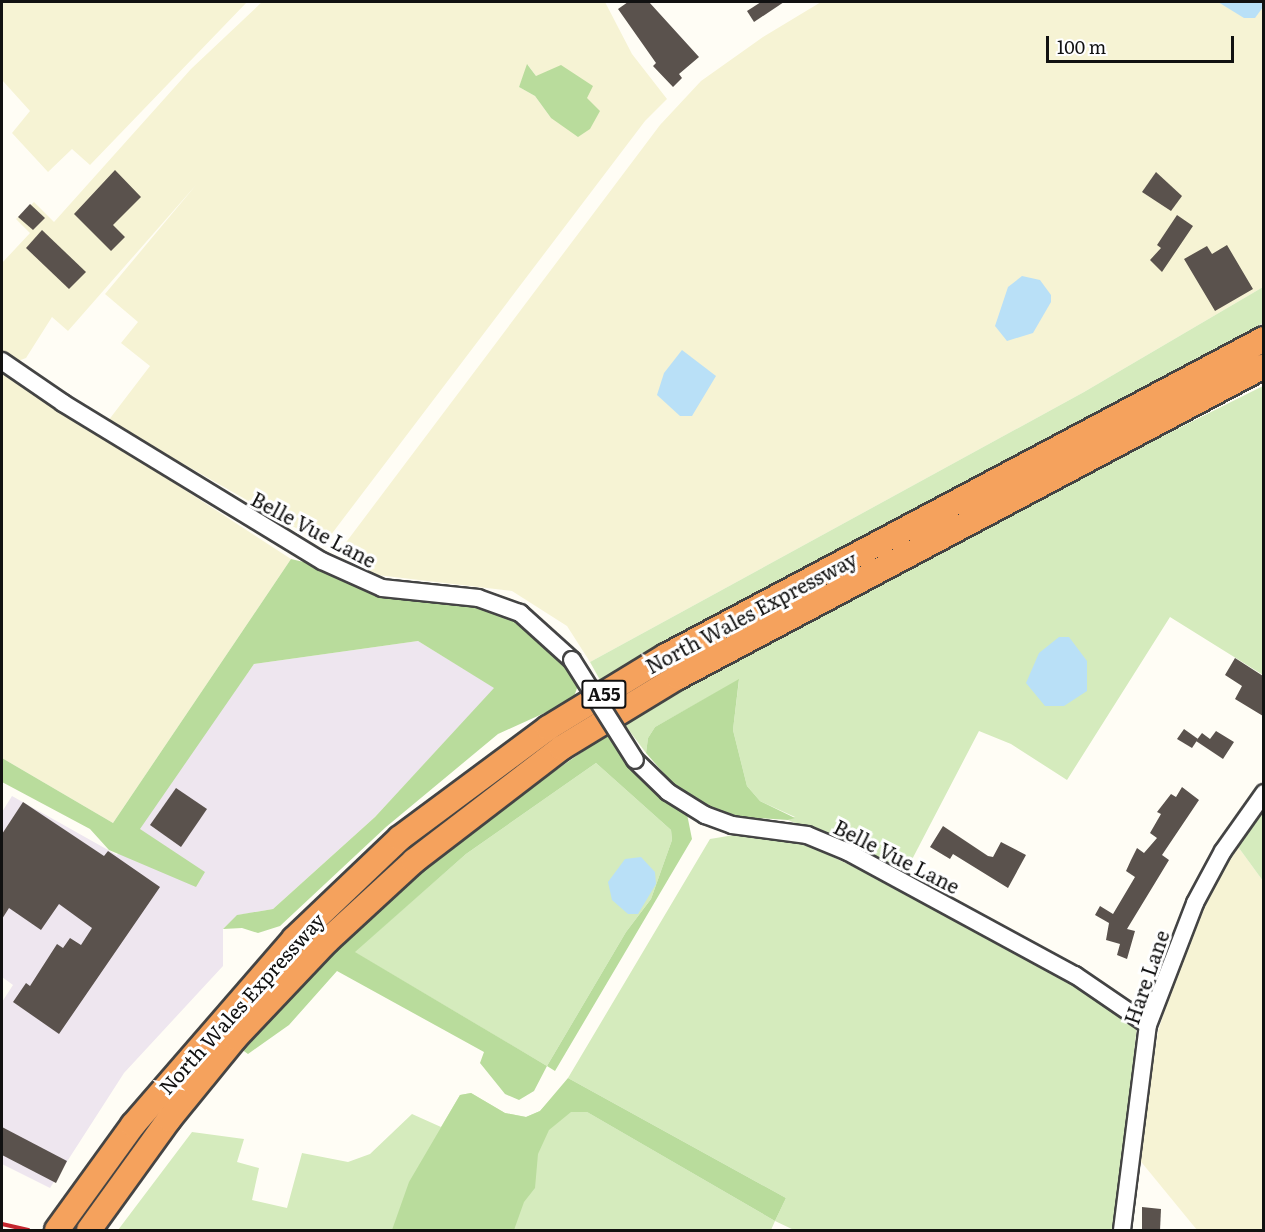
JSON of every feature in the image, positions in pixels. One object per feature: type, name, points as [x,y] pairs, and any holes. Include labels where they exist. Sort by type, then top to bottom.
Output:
[{"type":"highway","name":"North Wales Expressway","points":[[57,1230],[133,1125],[294,939],[400,838],[548,728],[666,656],[1263,339]]},
{"type":"highway","name":"North Wales Expressway","points":[[94,1223],[169,1119],[235,1038],[327,941],[414,861],[561,748],[678,677],[1263,366]]},
{"type":"street","name":"Belle Vue Lane","points":[[2,361],[63,403],[322,561],[382,588],[478,598],[520,613],[572,660],[635,760],[668,792],[705,815],[732,825],[807,835],[848,852],[1075,975],[1148,1025]]},
{"type":"street","name":"Hare Lane","points":[[1122,1230],[1148,1025],[1195,903],[1223,851],[1263,793]]},
{"type":"shaded area","points":[[2,2],[247,2],[90,165],[72,149],[48,172],[12,133],[30,111],[2,80]]},
{"type":"shaded area","points":[[262,2],[605,2],[632,54],[667,99],[645,121],[324,544],[108,421],[150,366],[121,343],[138,322],[105,294],[196,185],[68,331],[52,317],[26,358],[18,361],[2,350],[2,263],[30,233],[16,219],[34,202],[54,222],[191,69]],"holes":[[[528,65],[536,76],[544,75],[551,118],[535,96],[519,87]]]},
{"type":"shaded area","points":[[821,2],[1263,2],[1263,287],[1084,392],[590,662],[567,626],[512,591],[377,575],[338,553],[660,125],[701,81],[763,37]]},
{"type":"shaded area","points":[[2,371],[291,559],[113,823],[2,758]]},
{"type":"shaded area","points":[[418,641],[495,688],[375,817],[273,909],[238,915],[223,929],[223,966],[124,1073],[50,1188],[2,1164],[2,1002],[13,985],[2,977],[2,812],[12,796],[117,855],[254,664]]},
{"type":"shaded area","points":[[1236,844],[1263,881],[1263,1230],[1197,1230],[1138,1158],[1158,1032],[1172,985],[1215,881]]},
{"type":"green space","points":[[527,64],[536,76],[561,65],[593,86],[587,98],[600,111],[590,129],[578,137],[551,118],[535,96],[519,87]]},
{"type":"green space","points":[[1263,287],[1263,323],[674,636],[600,680],[590,662],[1084,392]]},
{"type":"green space","points":[[1263,386],[1263,675],[1170,617],[1067,780],[1011,744],[979,731],[906,871],[788,820],[795,817],[760,801],[747,786],[733,730],[739,680],[655,727],[648,738],[646,753],[622,721],[1071,482]]},
{"type":"green space","points":[[291,559],[478,603],[517,617],[562,661],[578,685],[573,700],[498,734],[386,827],[280,926],[258,933],[242,928],[223,929],[237,915],[273,909],[375,817],[494,688],[418,641],[254,664],[140,829],[205,872],[196,887],[109,850],[90,829],[2,782],[2,758],[113,823]]},
{"type":"green space","points":[[739,679],[733,730],[747,786],[760,801],[795,818],[788,820],[742,817],[707,807],[675,786],[646,753],[648,738],[655,727]]},
{"type":"green space","points":[[608,734],[631,766],[687,814],[692,839],[555,1071],[547,1066],[534,1091],[519,1100],[505,1094],[480,1063],[484,1052],[337,971],[289,1025],[248,1054],[241,1049],[386,900],[500,809]],"holes":[[[596,763],[671,830],[672,840],[651,899],[626,932],[547,1066],[355,952],[466,854]]]},
{"type":"green space","points":[[596,763],[671,830],[672,840],[651,899],[626,932],[547,1066],[354,952],[466,854]]},
{"type":"green space","points":[[1260,811],[1264,817],[1263,881],[1236,844]]},
{"type":"green space","points":[[734,835],[791,841],[816,849],[896,887],[1067,981],[1137,1026],[1115,1230],[794,1230],[775,1221],[786,1198],[568,1078],[710,839]]},
{"type":"green space","points":[[568,1078],[786,1198],[775,1221],[587,1112],[571,1112],[549,1130],[538,1154],[535,1188],[524,1202],[514,1230],[392,1230],[409,1182],[460,1095],[471,1093],[505,1113],[526,1117],[540,1111]]},
{"type":"green space","points":[[471,1093],[505,1113],[526,1117],[540,1111],[556,1094],[775,1221],[771,1230],[118,1230],[192,1132],[244,1139],[237,1162],[259,1168],[252,1200],[287,1208],[302,1153],[348,1162],[370,1154],[412,1114],[441,1127],[460,1095]]},
{"type":"water","points":[[1218,2],[1263,2],[1263,7],[1255,18],[1244,18]]},
{"type":"water","points":[[1022,276],[1040,280],[1051,295],[1051,302],[1033,333],[1007,341],[995,326],[1008,287]]},
{"type":"water","points":[[682,350],[716,376],[692,416],[680,416],[657,395],[664,373]]},
{"type":"water","points":[[1059,637],[1069,637],[1087,661],[1087,691],[1064,706],[1045,706],[1026,683],[1039,653]]},
{"type":"water","points":[[641,857],[655,872],[656,884],[638,914],[628,914],[612,900],[608,882],[625,859]]},
{"type":"building","points":[[628,2],[649,2],[699,57],[679,74],[682,78],[673,87],[653,66],[656,63],[618,9]]},
{"type":"building","points":[[761,2],[784,2],[754,22],[747,11]]},
{"type":"building","points":[[115,170],[141,197],[113,225],[125,237],[111,251],[74,214]]},
{"type":"building","points":[[1156,172],[1182,196],[1171,211],[1142,192]]},
{"type":"building","points":[[30,204],[45,218],[33,230],[18,217]]},
{"type":"building","points":[[1177,215],[1193,226],[1162,272],[1150,260],[1161,248],[1157,245]]},
{"type":"building","points":[[42,230],[86,272],[69,289],[26,248]]},
{"type":"building","points":[[1227,245],[1253,289],[1215,311],[1184,259],[1207,246],[1212,254]]},
{"type":"building","points":[[1235,658],[1263,676],[1263,716],[1235,699],[1242,686],[1225,675]]},
{"type":"building","points":[[1184,729],[1198,739],[1192,748],[1177,739]]},
{"type":"building","points":[[1216,731],[1234,742],[1223,759],[1196,741],[1202,733],[1210,739]]},
{"type":"building","points":[[1182,787],[1199,800],[1162,855],[1169,860],[1127,929],[1135,931],[1127,959],[1117,955],[1120,944],[1106,940],[1109,923],[1095,915],[1100,906],[1113,914],[1135,877],[1126,871],[1137,848],[1144,853],[1157,838],[1150,833],[1161,814],[1157,812],[1171,794],[1176,797]]},
{"type":"building","points":[[176,788],[207,809],[181,847],[150,825]]},
{"type":"building","points":[[23,802],[104,856],[108,851],[160,887],[59,1034],[13,1002],[26,983],[30,986],[57,944],[63,948],[70,938],[81,945],[92,928],[59,904],[41,930],[9,908],[2,919],[2,834]]},
{"type":"building","points":[[943,826],[988,856],[993,857],[1001,842],[1026,855],[1008,888],[953,854],[950,859],[930,847]]},
{"type":"building","points":[[2,1127],[67,1161],[56,1183],[2,1155]]},
{"type":"building","points":[[1142,1207],[1161,1209],[1160,1230],[1142,1229]]},
{"type":"railway","points":[[2,1224],[28,1230]]}]
